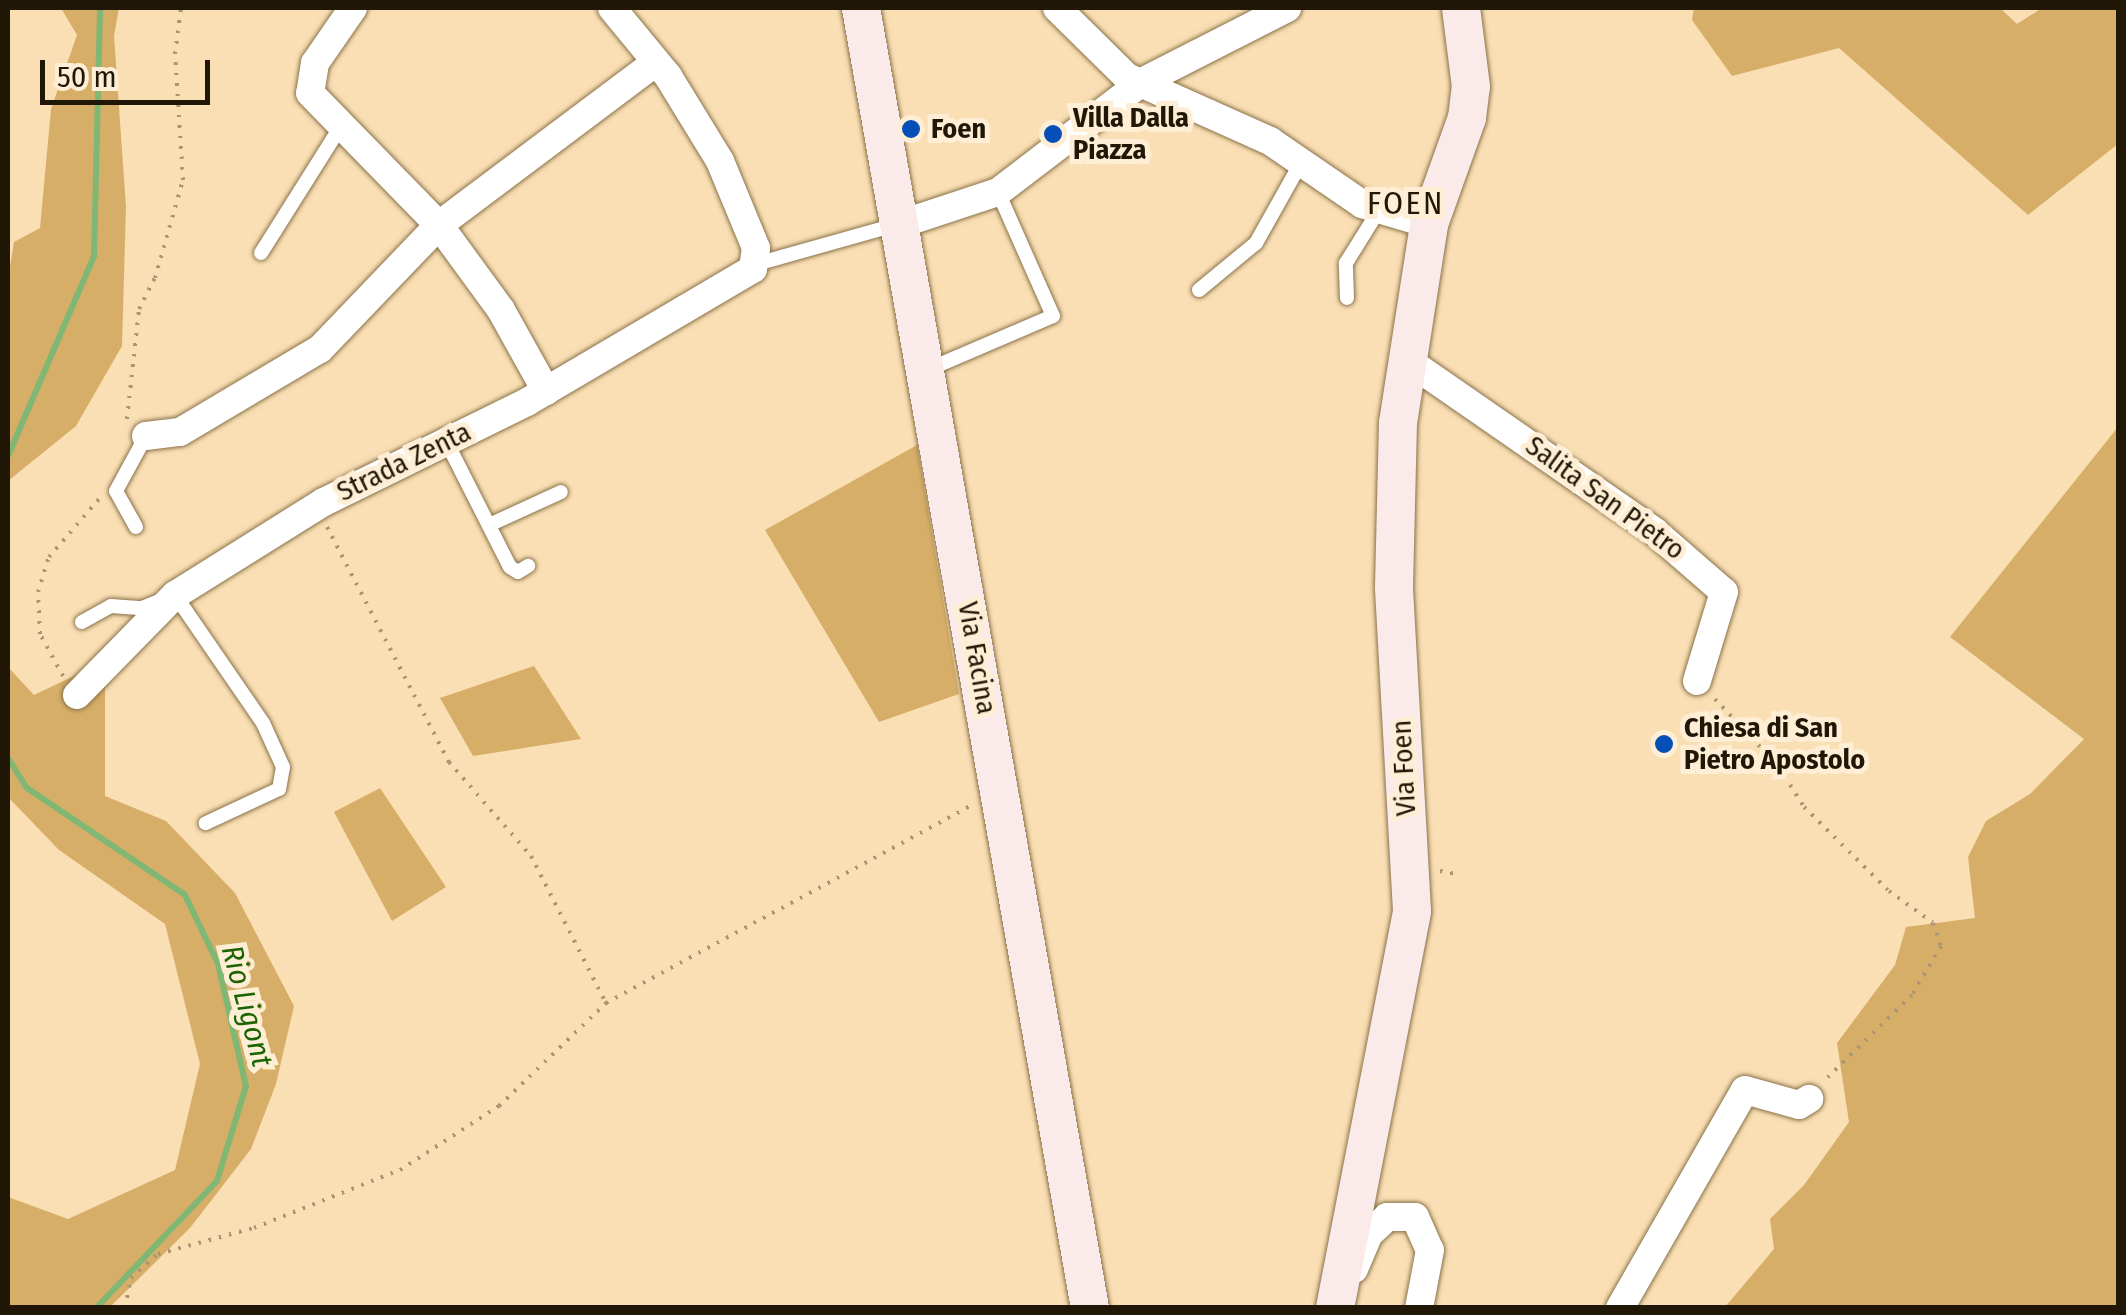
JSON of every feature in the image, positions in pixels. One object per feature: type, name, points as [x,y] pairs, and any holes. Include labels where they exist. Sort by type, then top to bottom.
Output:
[{"type":"main road","name":"Via Facina","points":[[861,8],[1090,1308]]},
{"type":"main road","name":"Via Foen","points":[[1336,1308],[1412,911],[1394,586],[1404,358],[1429,224],[1467,118],[1471,87],[1461,8]]},
{"type":"street","points":[[353,8],[315,62],[309,84],[316,101],[439,225],[501,310],[546,391]]},
{"type":"street","points":[[1057,8],[1114,69],[1302,160],[1378,210],[1429,224]]},
{"type":"street","points":[[901,224],[998,192],[1142,82],[1288,8]]},
{"type":"street","points":[[623,11],[720,162],[753,238],[756,264]]},
{"type":"street","points":[[136,432],[180,432],[320,349],[439,225],[656,62]]},
{"type":"street","name":"Strada Zenta","points":[[77,695],[175,595],[316,507],[546,391],[756,264]]},
{"type":"street","name":"Salita San Pietro","points":[[1404,358],[1655,532],[1724,592],[1697,681]]},
{"type":"street","points":[[1620,1308],[1745,1090],[1799,1105],[1810,1099]]},
{"type":"street","name":"Via Foen","points":[[1336,1308],[1368,1234],[1399,1213],[1415,1217],[1430,1250],[1419,1308]]},
{"type":"lane","points":[[260,252],[341,126]]},
{"type":"lane","points":[[1199,290],[1256,242],[1302,160]]},
{"type":"lane","points":[[926,370],[1053,316],[998,192]]},
{"type":"lane","points":[[1347,298],[1346,262],[1378,210]]},
{"type":"lane","points":[[756,264],[901,224]]},
{"type":"lane","points":[[136,432],[116,491],[136,528]]},
{"type":"lane","points":[[446,442],[510,567],[518,572],[528,566]]},
{"type":"lane","points":[[489,526],[560,492]]},
{"type":"lane","points":[[82,622],[111,606],[142,608],[175,595],[263,724],[284,766],[278,789],[206,823]]},
{"type":"path","points":[[136,432],[139,309],[155,278],[183,180],[175,54],[181,8]]},
{"type":"path","points":[[77,695],[48,656],[38,592],[49,558],[102,494]]},
{"type":"path","points":[[316,507],[449,762],[532,856],[606,1003]]},
{"type":"path","points":[[1697,681],[1779,766],[1804,808],[1889,891],[1933,924],[1942,946],[1912,996],[1810,1099]]},
{"type":"path","points":[[125,1308],[131,1278],[158,1254],[254,1228],[400,1170],[499,1106],[606,1003],[1000,790]]},
{"type":"shaded area","points":[[61,8],[119,8],[114,36],[126,207],[122,346],[76,426],[8,481],[8,279],[14,242],[40,228],[51,109],[77,35]]},
{"type":"shaded area","points":[[1694,8],[2000,8],[2017,24],[2042,8],[2118,8],[2118,144],[2028,215],[1839,48],[1732,76],[1692,20]]},
{"type":"shaded area","points":[[2118,427],[2118,1307],[1725,1307],[1774,1249],[1770,1219],[1804,1185],[1849,1122],[1837,1043],[1895,965],[1906,927],[1975,918],[1968,857],[1986,821],[2030,794],[2084,739],[1950,637]]},
{"type":"shaded area","points":[[917,445],[959,694],[879,722],[765,530]]},
{"type":"shaded area","points":[[105,661],[105,796],[166,821],[235,893],[294,1006],[276,1084],[251,1149],[190,1228],[110,1307],[8,1307],[8,1197],[68,1219],[175,1170],[200,1064],[165,924],[59,850],[8,797],[8,667],[34,695]]},
{"type":"shaded area","points":[[534,666],[581,739],[473,756],[440,698]]},
{"type":"shaded area","points":[[380,788],[446,887],[392,921],[334,812]]},
{"type":"waterway","name":"Rio Ligont","points":[[8,456],[94,256],[100,8]]},
{"type":"waterway","name":"Rio Ligont","points":[[8,758],[27,788],[185,895],[218,964],[246,1086],[217,1181],[96,1308]]},
{"type":"place","name":"Foen","points":[[911,129]]},
{"type":"place","name":"Villa Dalla Piazza","points":[[1053,134]]},
{"type":"place","name":"Chiesa di San Pietro Apostolo","points":[[1664,744]]},
{"type":"district","name":"FOEN","points":[[1406,203]]}]
